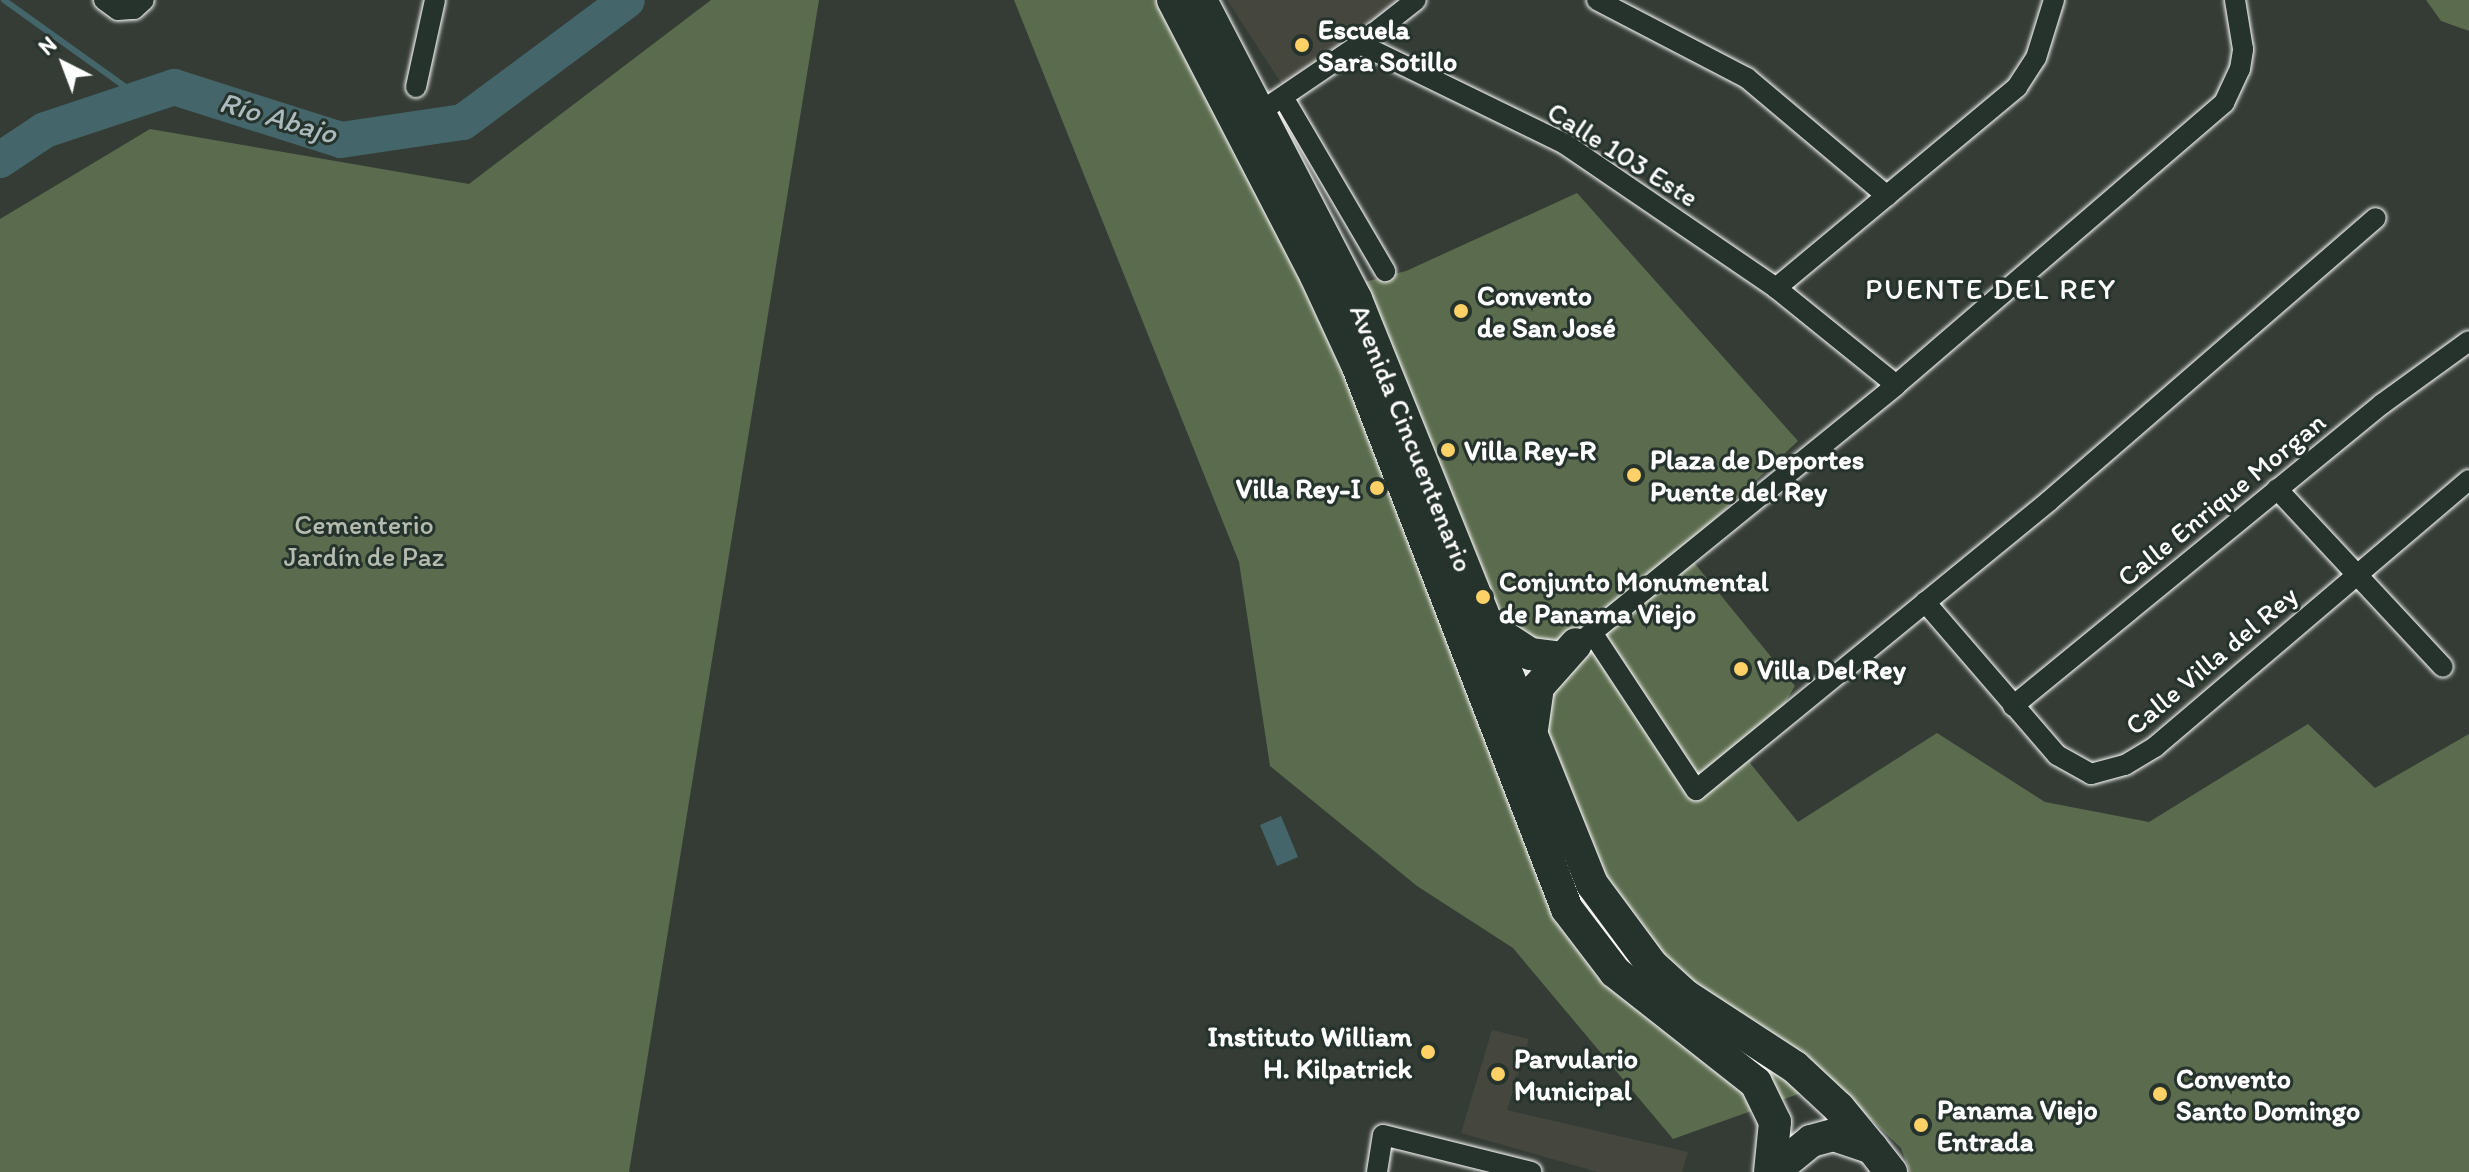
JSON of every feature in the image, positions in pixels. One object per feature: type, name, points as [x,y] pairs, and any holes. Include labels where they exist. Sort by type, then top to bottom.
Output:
[{"type":"main road","name":"Avenida Cincuentenario","points":[[1173,0],[1352,354],[1553,880],[1587,940],[1644,998],[1727,1055],[1756,1083],[1775,1122],[1771,1172]]},
{"type":"main road","name":"Avenida Cincuentenario","points":[[1201,0],[1272,104],[1356,299],[1592,884],[1636,947],[1686,996],[1795,1067],[1839,1108],[1881,1160]]},
{"type":"main road","points":[[1489,627],[1530,654],[1575,645]]},
{"type":"main road","points":[[1532,732],[1538,687],[1575,645]]},
{"type":"main road","points":[[1513,684],[1508,727],[1587,940]]},
{"type":"main road","points":[[1771,1172],[1789,1154],[1822,1137],[1847,1136],[1881,1160]]},
{"type":"street","points":[[104,0],[118,10],[134,9],[144,1]]},
{"type":"street","points":[[416,87],[435,0]]},
{"type":"street","points":[[1385,271],[1272,104],[1360,44],[1416,0]]},
{"type":"street","points":[[1597,0],[1747,78],[1887,196]]},
{"type":"street","points":[[1776,288],[2017,87],[2036,58],[2054,0]]},
{"type":"street","points":[[1513,684],[1575,645],[1896,385],[2224,103],[2240,69],[2243,49],[2235,0]]},
{"type":"street","name":"Calle 103 Este","points":[[1360,44],[1565,144],[1776,288],[1896,385]]},
{"type":"street","points":[[1575,645],[1696,790],[1925,602],[2376,218]]},
{"type":"street","name":"Calle Enrique Morgan","points":[[2013,706],[2277,489],[2469,341]]},
{"type":"street","name":"Calle Villa del Rey","points":[[1925,602],[2057,755],[2091,774],[2125,765],[2155,747],[2469,480]]},
{"type":"street","points":[[2277,489],[2443,667]]},
{"type":"street","points":[[1377,1172],[1383,1135],[1531,1172]]},
{"type":"shaded area","name":"Escuela Sara Sotillo","points":[[1227,0],[1406,0],[1285,89]]},
{"type":"shaded area","name":"Parvulario Municipal","points":[[1492,1030],[1529,1039],[1507,1110],[1688,1152],[1682,1172],[1598,1172],[1461,1133]]},
{"type":"green space","name":"Cementerio Jardín de Paz","points":[[711,0],[819,0],[629,1172],[0,1172],[0,219],[150,129],[469,184]]},
{"type":"green space","name":"Conjunto Monumental de Panama Viejo","points":[[1014,0],[1158,0],[1315,295],[1406,271],[1577,193],[1798,441],[1683,549],[1795,686],[1750,763],[1798,822],[1937,733],[2045,802],[2149,822],[2308,724],[2375,788],[2469,734],[2469,1172],[1910,1172],[1901,1148],[1832,1082],[1673,1139],[1513,948],[1417,886],[1270,766],[1239,562]]},
{"type":"green space","points":[[2426,0],[2469,0],[2469,31],[2441,21]]},
{"type":"water","points":[[1281,816],[1298,857],[1277,866],[1260,825]]},
{"type":"waterway","points":[[4,0],[141,98]]},
{"type":"waterway","name":"Río Abajo","points":[[0,160],[45,130],[174,87],[341,140],[463,122],[627,0]]},
{"type":"place","name":"Escuela Sara Sotillo","points":[[1302,45]]},
{"type":"place","name":"Convento de San José","points":[[1461,311]]},
{"type":"place","name":"Villa Rey-R","points":[[1448,450]]},
{"type":"place","name":"Plaza de Deportes Puente del Rey","points":[[1634,475]]},
{"type":"place","name":"Villa Rey-I","points":[[1377,488]]},
{"type":"place","name":"Conjunto Monumental de Panama Viejo","points":[[1483,597]]},
{"type":"place","name":"Villa Del Rey","points":[[1741,669]]},
{"type":"place","name":"Instituto William H. Kilpatrick","points":[[1428,1052]]},
{"type":"place","name":"Parvulario Municipal","points":[[1498,1074]]},
{"type":"place","name":"Convento Santo Domingo","points":[[2160,1094]]},
{"type":"place","name":"Panama Viejo Entrada","points":[[1921,1125]]},
{"type":"district","name":"PUENTE DEL REY","points":[[1991,289]]}]
